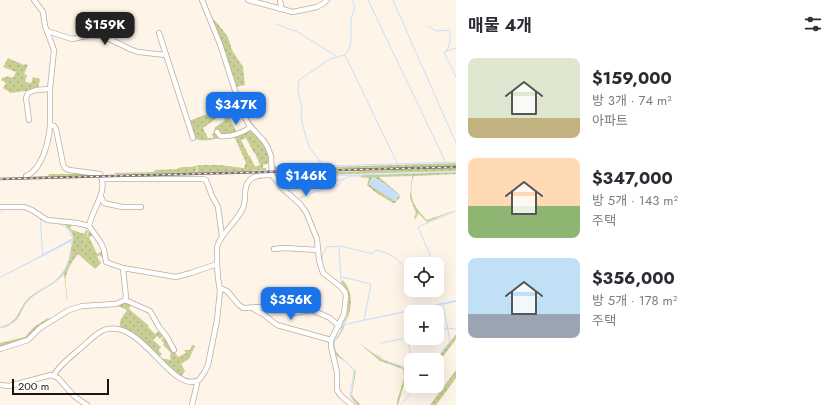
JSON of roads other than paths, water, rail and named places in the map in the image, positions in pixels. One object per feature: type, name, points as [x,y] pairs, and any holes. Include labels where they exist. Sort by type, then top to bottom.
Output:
[{"type":"street","points":[[26,176],[30,175],[40,163],[49,140],[50,89],[54,50],[47,31],[43,12],[34,0]]},
{"type":"street","points":[[202,0],[220,44],[242,112],[251,127],[264,141],[268,148],[271,156],[272,175],[282,188],[300,204],[306,212],[317,239],[319,260],[323,272],[341,287],[346,296],[344,314],[331,340],[331,347],[337,372],[337,390],[341,396],[352,405]]},
{"type":"street","points":[[248,0],[293,12],[321,6],[327,0]]},
{"type":"street","points":[[280,0],[280,9]]},
{"type":"street","points":[[47,31],[72,39],[91,35],[103,36],[138,52],[166,55]]},
{"type":"street","points":[[159,33],[193,138]]},
{"type":"street","points":[[29,120],[26,98],[28,93],[36,90],[50,89]]},
{"type":"street","points":[[50,125],[56,128],[65,168],[69,170],[100,174],[102,179],[101,197],[91,216],[89,226]]},
{"type":"street","points":[[217,132],[220,136],[223,136],[244,132],[251,127]]},
{"type":"street","points":[[196,382],[204,373],[210,359],[217,320],[220,288],[218,278],[217,247],[222,236],[233,224],[244,208],[246,186],[249,181],[258,176],[272,175]]},
{"type":"street","points":[[102,179],[162,178],[206,180],[218,207],[222,236]]},
{"type":"street","points":[[101,197],[104,203],[122,207],[142,207]]},
{"type":"street","points":[[0,206],[24,207],[32,210],[47,220],[63,223],[77,223],[89,226],[101,243],[106,262],[111,265],[176,277],[217,264]]},
{"type":"street","points":[[274,249],[284,248],[318,250]]},
{"type":"street","points":[[123,268],[126,293],[125,300]]},
{"type":"street","points":[[220,288],[227,291],[243,308],[260,307],[273,310],[289,310],[294,313],[312,310],[330,318],[339,326]]},
{"type":"street","points":[[0,349],[28,340],[40,328],[69,310],[82,306],[116,304],[125,300],[150,311],[174,350]]},
{"type":"street","points":[[251,308],[260,312],[281,327],[331,340]]},
{"type":"street","points":[[54,375],[59,368],[92,337],[105,330],[113,329],[126,332],[139,339],[171,372],[179,378],[196,382]]},
{"type":"street","points":[[0,385],[8,386],[37,379],[43,376],[54,375],[74,396],[87,405]]},
{"type":"street","points":[[194,404],[196,382]]},
{"type":"water","points":[[372,177],[384,183],[399,195],[394,201],[369,184]]},
{"type":"water","points":[[40,219],[43,254],[73,238],[71,253],[72,241],[0,278],[42,255]]},
{"type":"water","points":[[456,300],[456,302],[433,305]]},
{"type":"water","points":[[404,311],[404,313],[344,324]]},
{"type":"waterway","points":[[352,0],[355,7],[351,19],[351,40],[349,50],[344,55],[330,59],[299,80],[298,91],[302,107],[301,119],[309,147],[323,165],[328,166],[456,162]]},
{"type":"waterway","points":[[368,0],[446,163]]},
{"type":"waterway","points":[[393,0],[456,143]]},
{"type":"waterway","points":[[277,24],[296,31],[336,56]]},
{"type":"waterway","points":[[428,26],[436,31],[450,30],[450,42],[447,51]]},
{"type":"waterway","points":[[456,48],[444,52],[456,77]]},
{"type":"waterway","points":[[345,55],[397,163]]},
{"type":"waterway","points":[[288,189],[344,179],[351,176],[456,172]]},
{"type":"waterway","points":[[281,176],[360,175]]},
{"type":"waterway","points":[[299,198],[317,191],[336,187],[344,179]]},
{"type":"waterway","points":[[0,213],[4,209]]},
{"type":"waterway","points":[[7,209],[18,209]]},
{"type":"waterway","points":[[431,257],[418,227],[456,211]]},
{"type":"waterway","points":[[57,223],[67,228],[73,238]]},
{"type":"waterway","points":[[322,262],[323,253],[327,247],[341,246],[373,254],[376,250],[386,253],[393,256],[404,266]]},
{"type":"waterway","points":[[339,247],[341,282],[345,289]]},
{"type":"waterway","points":[[0,328],[13,323],[20,315],[24,305],[34,295],[60,278],[68,264],[71,253]]},
{"type":"waterway","points":[[342,277],[371,284],[364,320]]},
{"type":"waterway","points":[[348,295],[346,316],[341,331],[334,341],[335,355],[348,363],[354,371],[350,396],[357,405]]},
{"type":"waterway","points":[[441,353],[450,341],[444,310]]},
{"type":"waterway","points":[[444,328],[456,329]]},
{"type":"waterway","points":[[381,343],[404,338]]},
{"type":"waterway","points":[[409,345],[410,353]]},
{"type":"waterway","points":[[377,354],[384,360],[404,367]]},
{"type":"waterway","points":[[401,405],[410,393]]},
{"type":"railway","points":[[0,179],[456,167]]}]
